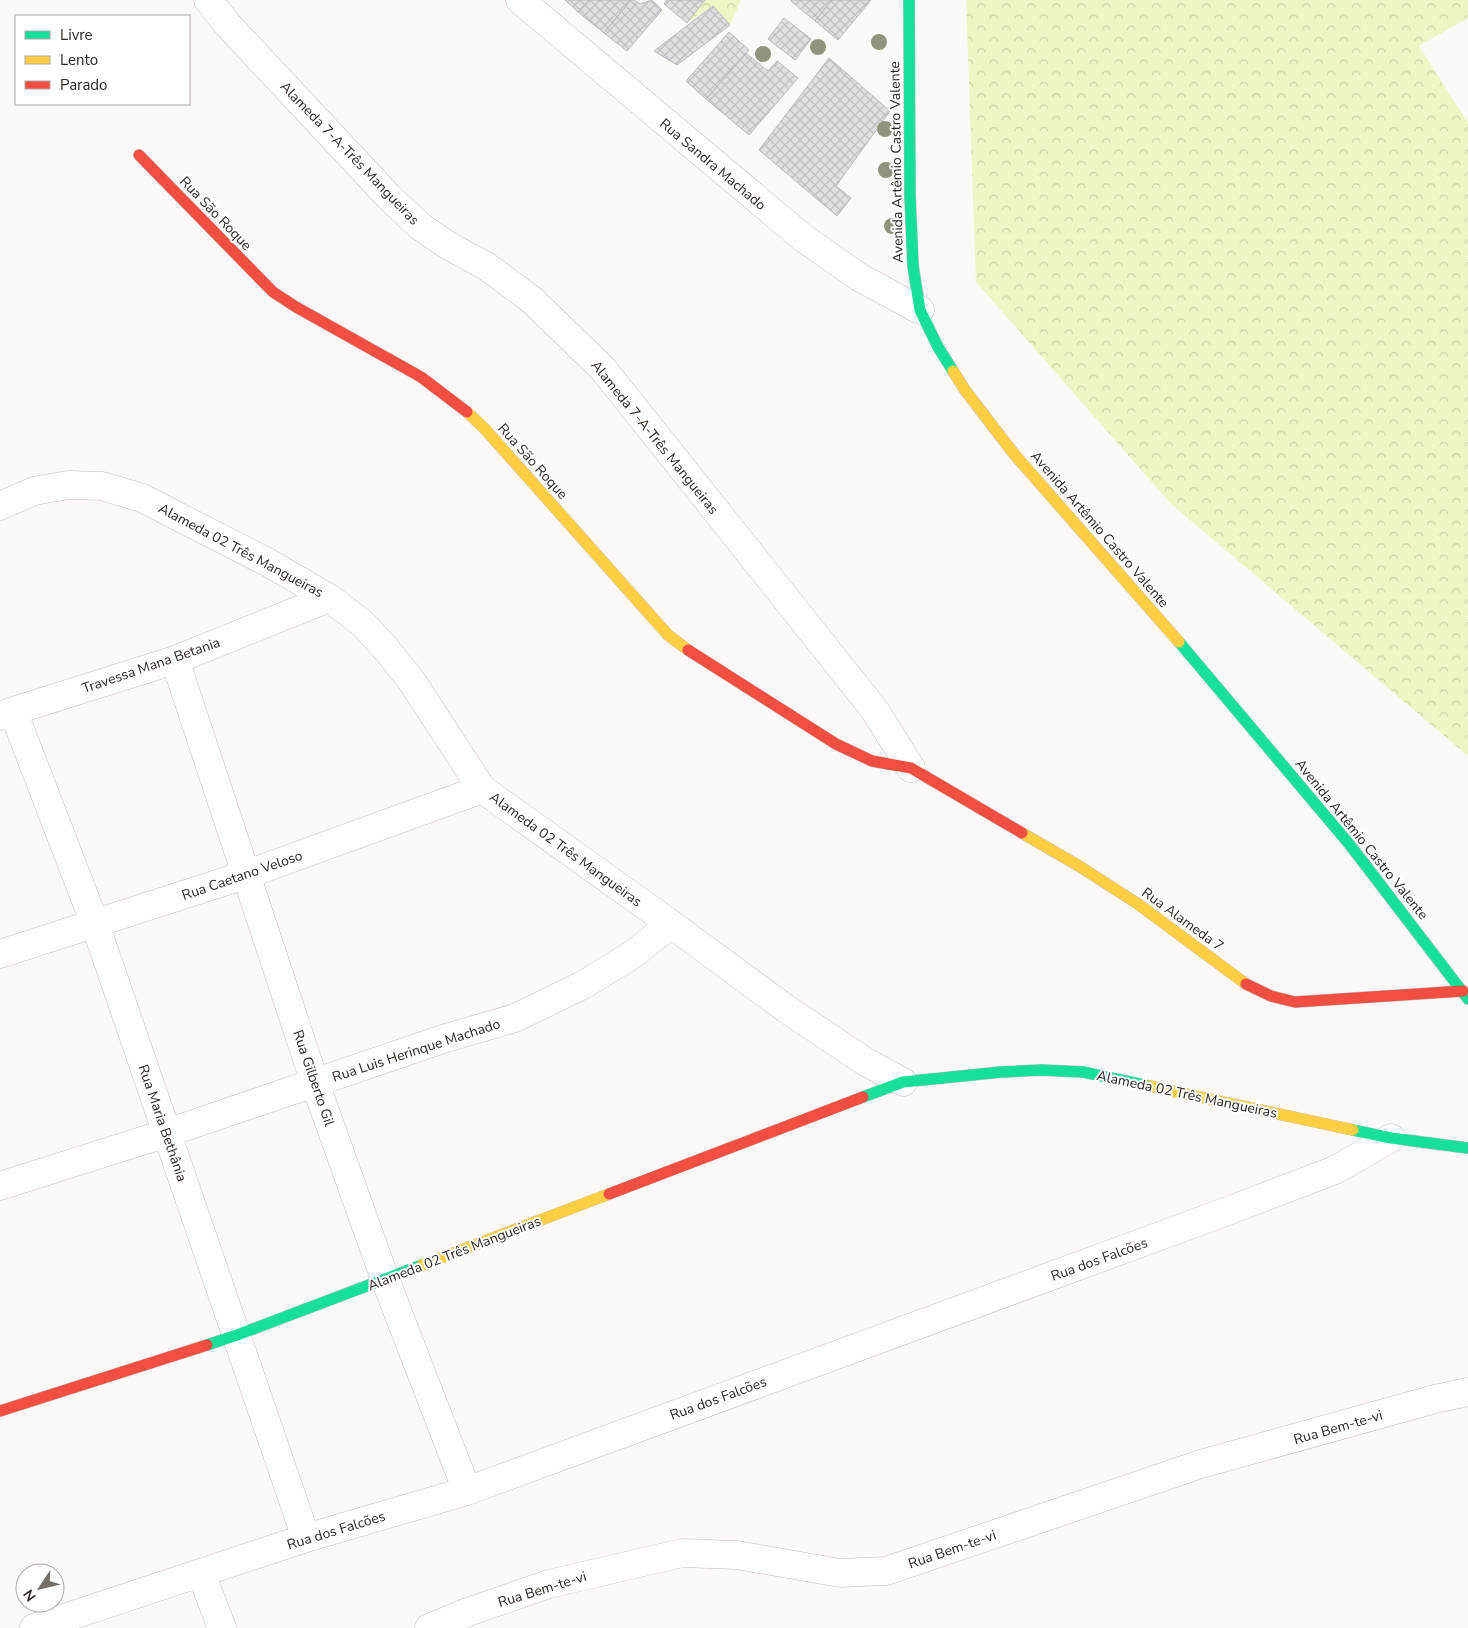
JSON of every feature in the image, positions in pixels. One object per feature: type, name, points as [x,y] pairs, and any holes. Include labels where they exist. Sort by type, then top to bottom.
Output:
[{"type":"street","name":"Alameda 7-A-Três Mangueiras","points":[[208,0],[228,25],[389,198],[421,227],[449,246],[486,266],[532,300],[603,369],[874,709],[912,768]]},
{"type":"street","name":"Rua Sandra Machado","points":[[520,0],[802,237],[859,276],[920,310]]},
{"type":"street","name":"Avenida Artêmio Castro Valente","points":[[905,3],[913,266],[920,310],[938,347],[966,390],[1014,454],[1146,603],[1338,831],[1465,995]]},
{"type":"street","name":"Rua São Roque","points":[[139,155],[273,292],[303,311],[421,377],[458,404],[484,428],[668,635],[690,652],[836,744],[872,761],[912,768]]},
{"type":"street","name":"Alameda 02 Três Mangueiras","points":[[0,506],[34,491],[68,485],[102,486],[142,498],[268,562],[329,598],[362,623],[387,650],[411,680],[482,789],[785,1008],[866,1062],[903,1082]]},
{"type":"street","name":"Travessa Mana Betania","points":[[6,714],[175,660],[329,598]]},
{"type":"street","name":"Rua Gilberto Gil","points":[[175,660],[315,1083],[385,1279],[467,1491]]},
{"type":"street","name":"Rua Maria Bethânia","points":[[6,714],[95,924],[306,1538]]},
{"type":"street","name":"Rua Alameda 7","points":[[912,768],[1138,904],[1246,984],[1271,996],[1295,1002],[1465,995]]},
{"type":"street","name":"Rua Caetano Veloso","points":[[0,954],[245,875],[482,789]]},
{"type":"street","name":"Rua Luis Herinque Machado","points":[[0,1186],[167,1133],[443,1039],[515,1018],[583,985],[632,955],[671,924]]},
{"type":"street","name":"Alameda 02 Três Mangueiras","points":[[0,1411],[237,1335],[903,1082],[1001,1072],[1042,1070],[1083,1072],[1391,1138],[1468,1148]]},
{"type":"street","name":"Rua dos Falcões","points":[[34,1628],[306,1538],[467,1491],[1335,1170],[1391,1138]]},
{"type":"street","name":"Rua Bem-te-vi","points":[[429,1628],[468,1612],[549,1584],[682,1553],[738,1555],[840,1573],[886,1571],[1201,1464],[1435,1399],[1468,1392]]},
{"type":"street","points":[[201,1573],[222,1628]]},
{"type":"green space","points":[[705,0],[741,0],[730,25],[713,6],[687,23]]},
{"type":"green space","points":[[966,0],[1468,0],[1468,18],[1419,46],[1468,123],[1468,756],[1170,503],[976,282]]},
{"type":"building","points":[[565,0],[589,0],[578,12]]},
{"type":"building","points":[[589,0],[631,0],[604,33],[578,12]]},
{"type":"building","points":[[631,0],[640,4],[652,0],[662,10],[627,51],[604,33]]},
{"type":"building","points":[[667,0],[705,0],[687,23],[664,4]]},
{"type":"building","points":[[792,0],[832,0],[815,21]]},
{"type":"building","points":[[832,0],[871,0],[838,40],[815,21]]},
{"type":"building","points":[[713,6],[730,25],[677,65],[654,51]]},
{"type":"building","points":[[784,18],[811,39],[795,60],[768,39]]},
{"type":"building","points":[[729,32],[749,50],[706,99],[686,81]]},
{"type":"building","points":[[746,53],[768,71],[777,61],[798,78],[749,135],[706,99]]},
{"type":"building","points":[[829,58],[890,111],[836,186],[851,198],[837,216],[759,150]]},
{"type":"traffic: fast","points":[[909,0],[910,196],[913,266],[920,310],[938,347],[953,371]]},
{"type":"traffic: fast","points":[[1179,642],[1350,845],[1468,999]]},
{"type":"traffic: fast","points":[[863,1097],[903,1082],[1001,1072],[1042,1070],[1083,1072],[1149,1086]]},
{"type":"traffic: fast","points":[[1353,1130],[1391,1138],[1468,1148]]},
{"type":"traffic: fast","points":[[207,1345],[422,1265]]},
{"type":"traffic: slow","points":[[953,371],[965,390],[1014,454],[1179,642]]},
{"type":"traffic: slow","points":[[467,412],[484,428],[668,635],[688,650]]},
{"type":"traffic: slow","points":[[1022,833],[1079,866],[1138,904],[1246,984]]},
{"type":"traffic: slow","points":[[1149,1086],[1353,1130]]},
{"type":"traffic: slow","points":[[422,1265],[609,1194]]},
{"type":"traffic: jam","points":[[139,155],[273,292],[296,307],[421,377],[467,412]]},
{"type":"traffic: jam","points":[[688,650],[836,744],[872,761],[911,768],[1022,833]]},
{"type":"traffic: jam","points":[[1246,984],[1271,996],[1295,1002],[1463,991]]},
{"type":"traffic: jam","points":[[609,1194],[863,1097]]},
{"type":"traffic: jam","points":[[0,1411],[207,1345]]}]
